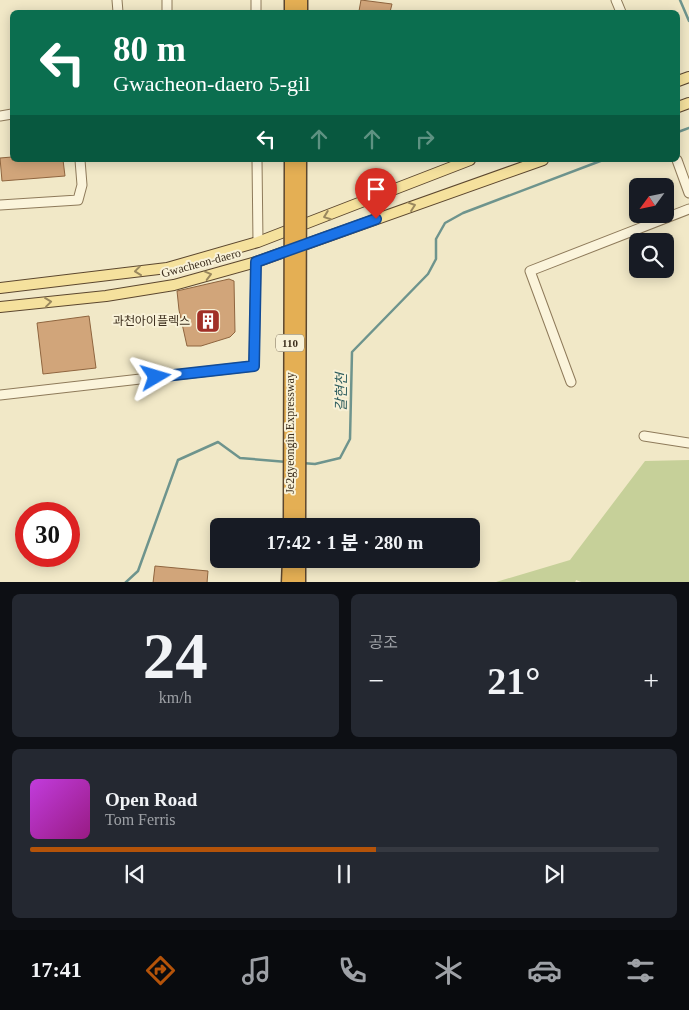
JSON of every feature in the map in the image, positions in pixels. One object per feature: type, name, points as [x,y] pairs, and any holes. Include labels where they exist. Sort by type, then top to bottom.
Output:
[{"type":"highway","name":"Je2gyeongin Expressway","points":[[290,518],[291,162]]},
{"type":"highway","name":"Je2gyeongin Expressway","points":[[300,162],[300,518]]},
{"type":"highway","points":[[288,582],[289,568]]},
{"type":"highway","points":[[299,568],[299,582]]},
{"type":"main road","name":"Gwacheon-daero","points":[[0,288],[167,268],[258,242],[465,162]]},
{"type":"main road","name":"Gwacheon-daero","points":[[0,307],[155,288],[256,262],[537,162]]},
{"type":"street","points":[[0,205],[78,200],[82,185],[80,162]]},
{"type":"street","points":[[257,162],[258,242]]},
{"type":"street","points":[[678,162],[689,193]]},
{"type":"street","points":[[571,382],[530,271],[689,209]]},
{"type":"street","points":[[0,395],[254,366],[256,262]]},
{"type":"street","points":[[644,436],[689,443]]},
{"type":"green space","points":[[689,460],[689,582],[581,582],[576,580],[575,582],[496,582],[570,560],[645,461]]},
{"type":"building","points":[[361,0],[392,4],[390,10],[359,10]]},
{"type":"building","points":[[10,157],[10,162],[63,162],[65,176],[2,181],[0,158]]},
{"type":"building","name":"과천아이플렉스","points":[[229,279],[234,281],[235,332],[230,337],[201,346],[187,346],[177,291]]},
{"type":"building","points":[[89,316],[96,368],[43,374],[37,323]]},
{"type":"building","points":[[155,566],[208,571],[207,582],[153,582]]},
{"type":"waterway","points":[[680,0],[689,21]]},
{"type":"waterway","name":"갈현천","points":[[680,131],[689,128]]},
{"type":"waterway","name":"갈현천","points":[[302,463],[315,464],[340,458],[350,439],[352,352],[428,274],[436,259],[436,239],[445,223],[463,213],[598,162]]},
{"type":"waterway","name":"갈현천","points":[[126,582],[138,571],[178,460],[218,442],[240,458],[287,462]]},
{"type":"place","name":"과천아이플렉스","points":[[208,321]]},
{"type":"route","points":[[156,377],[254,366],[256,262],[376,219]]}]
